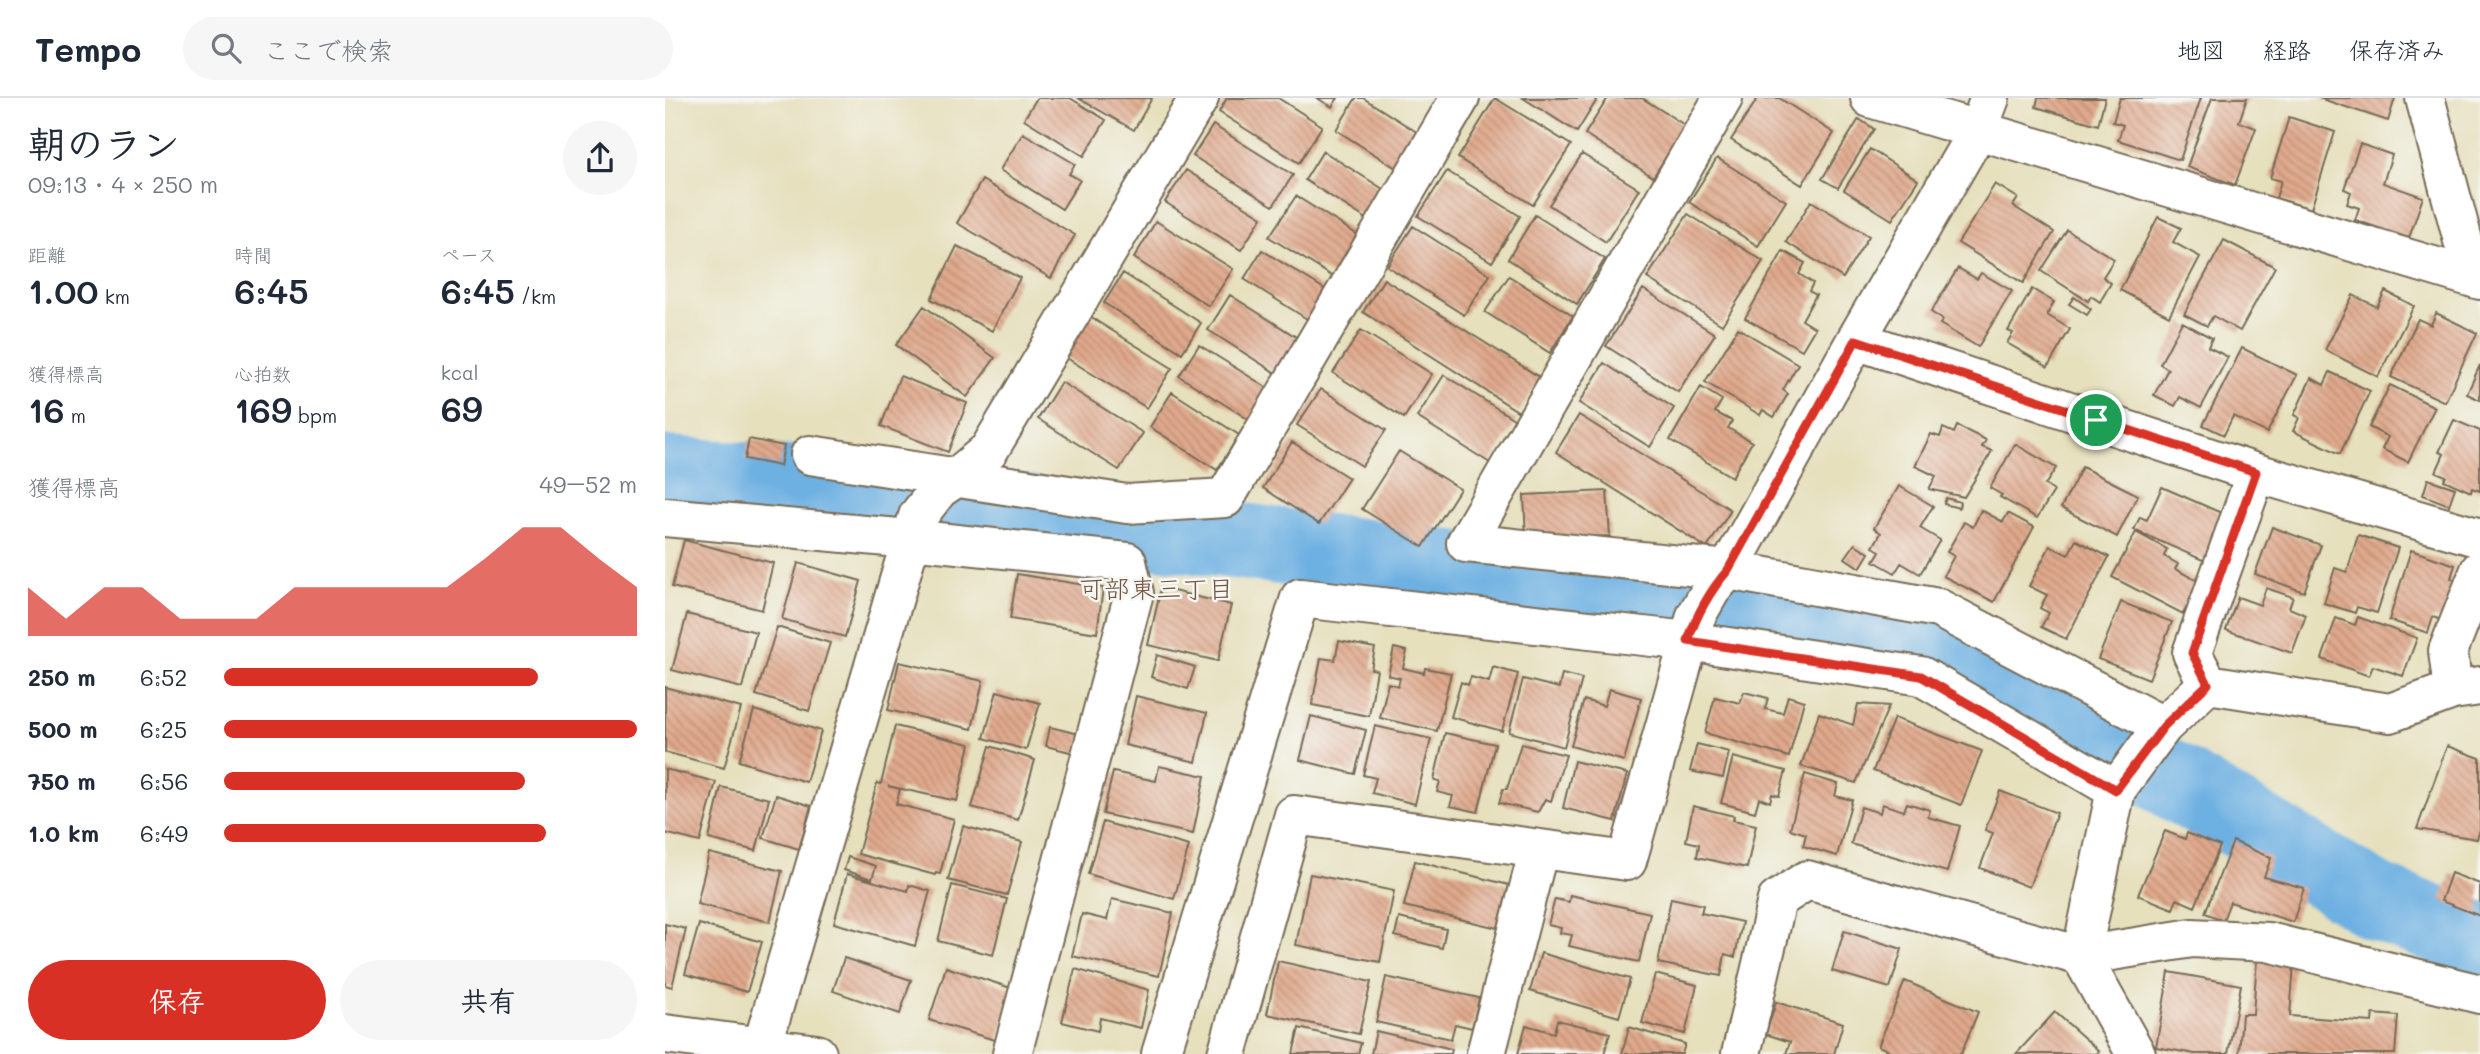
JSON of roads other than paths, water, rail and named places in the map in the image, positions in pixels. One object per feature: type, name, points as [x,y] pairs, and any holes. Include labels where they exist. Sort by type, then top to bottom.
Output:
[{"type":"street","points":[[762,1048],[931,505],[989,450],[1199,98]]},
{"type":"street","points":[[667,523],[931,505],[1127,504],[1225,498],[1460,98]]},
{"type":"street","points":[[1723,98],[1466,543],[1706,604],[1921,676],[2140,757]]},
{"type":"street","points":[[1870,98],[1984,114],[2477,279]]},
{"type":"street","points":[[2425,98],[2477,279]]},
{"type":"street","points":[[1227,1054],[1294,815],[1627,861],[1706,604],[1984,114]]},
{"type":"street","points":[[1856,340],[2256,472],[2480,538]]},
{"type":"street","points":[[810,455],[931,505],[1127,562],[1134,593],[1012,1054]]},
{"type":"street","points":[[2208,684],[2192,653],[2256,472]]},
{"type":"street","points":[[2208,684],[2391,713],[2467,688],[2448,651],[2480,570]]},
{"type":"street","points":[[1161,1054],[1300,598],[1938,608],[2140,757]]},
{"type":"street","points":[[2136,1054],[2081,956],[2140,757],[2208,684]]},
{"type":"street","points":[[1486,1054],[1539,849]]},
{"type":"street","points":[[1741,1054],[1777,900],[1807,880],[2081,956],[2192,938],[2268,942],[2480,994]]},
{"type":"street","points":[[665,1034],[817,1054]]},
{"type":"waterway","points":[[665,474],[822,487],[1918,629],[2375,901],[2480,942]]},
{"type":"district","name":"可部東三丁目","points":[[1156,588]]}]
